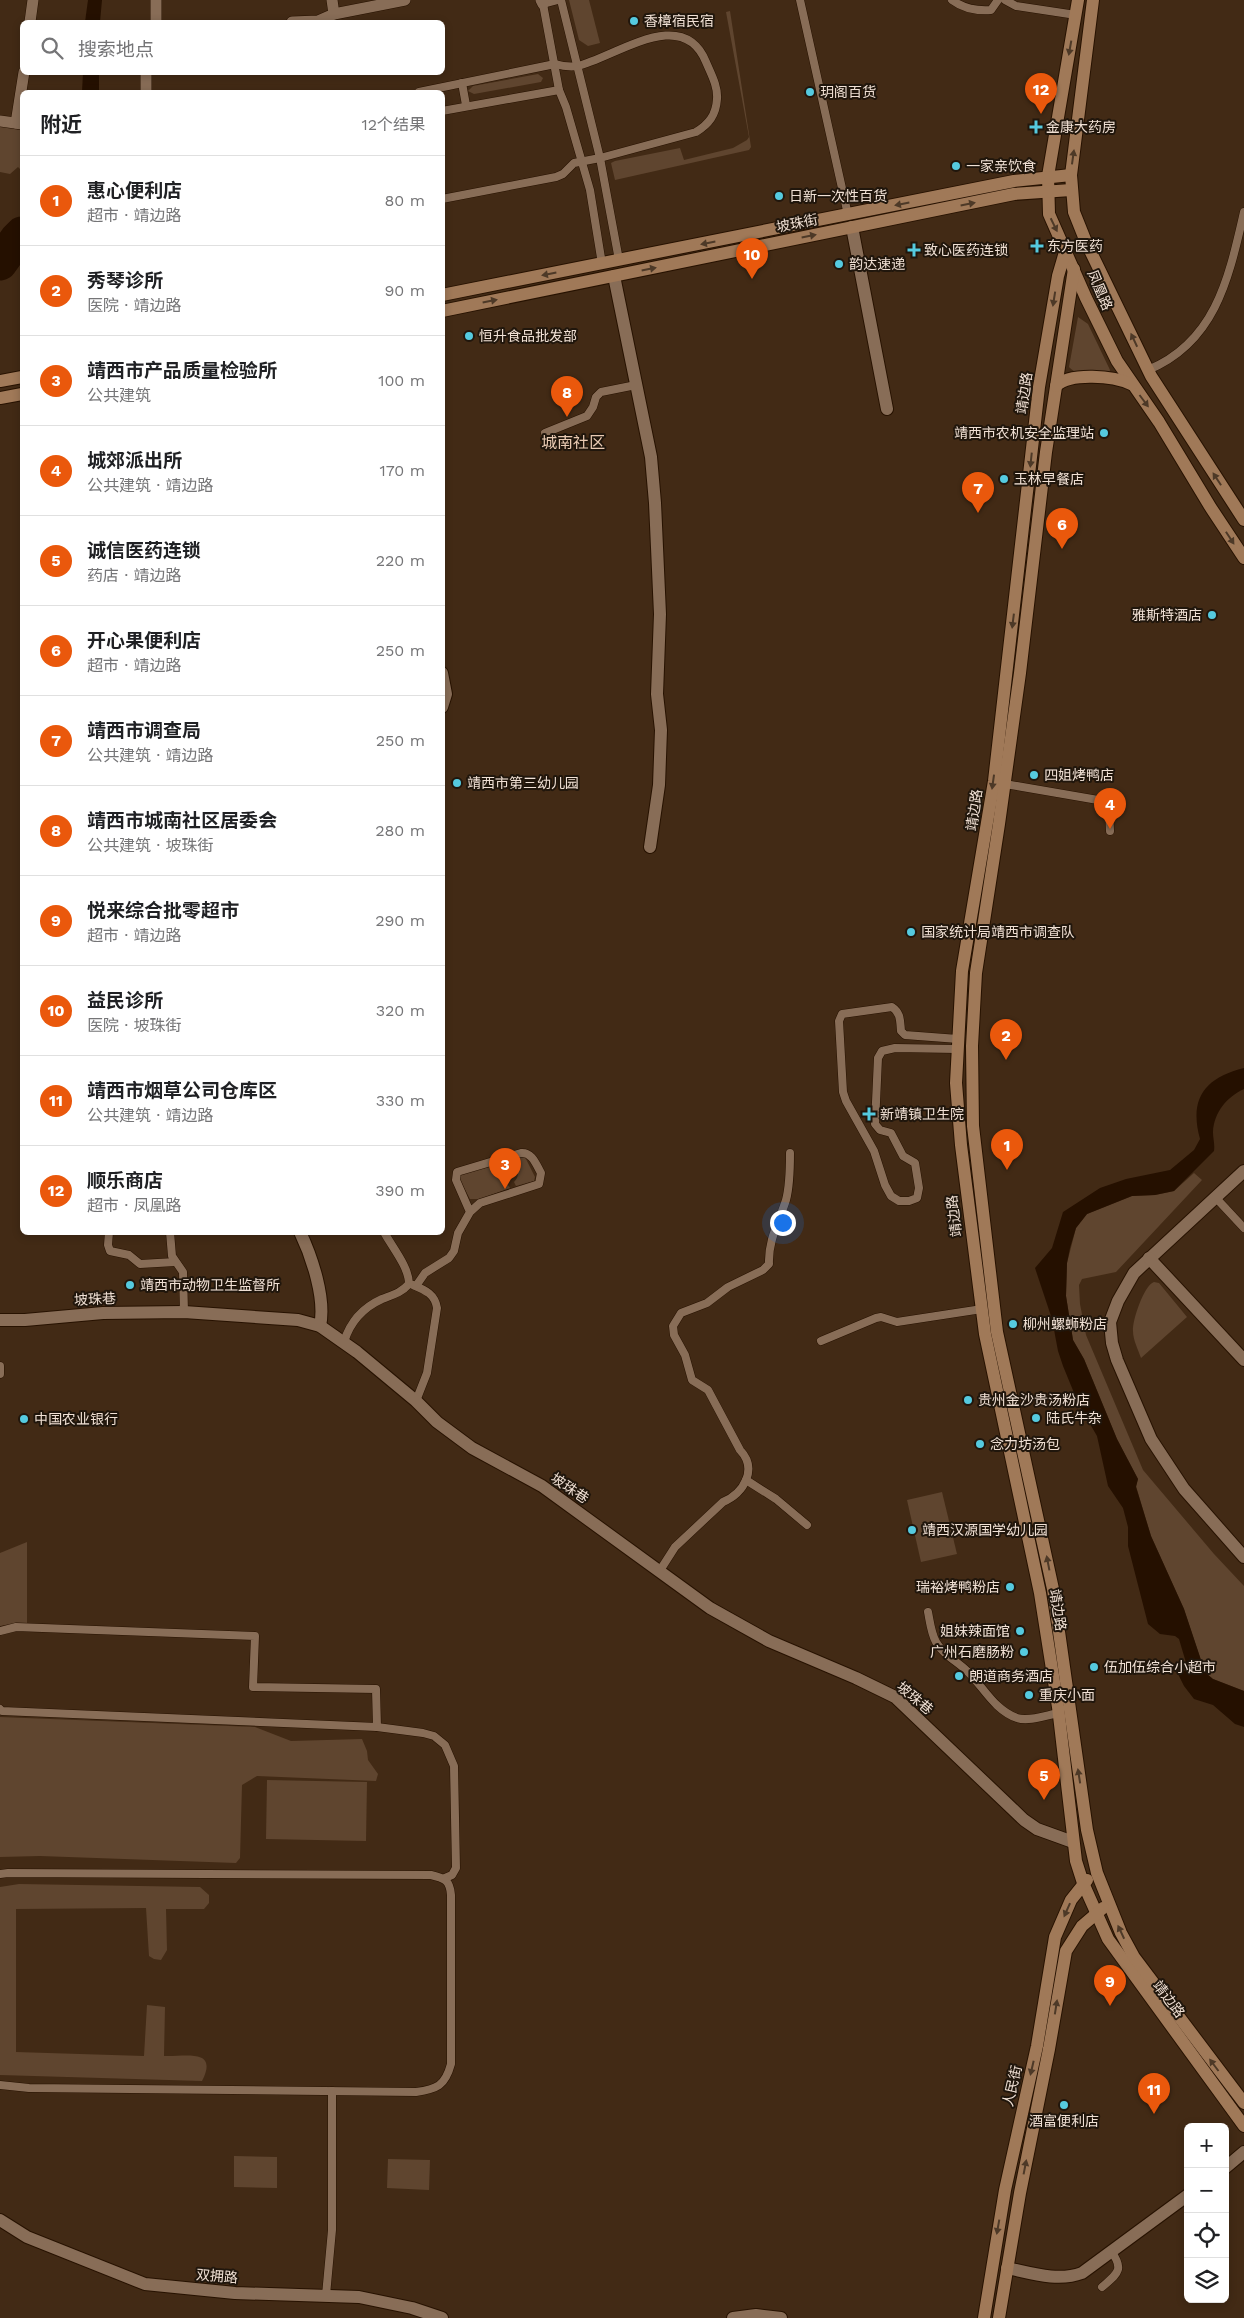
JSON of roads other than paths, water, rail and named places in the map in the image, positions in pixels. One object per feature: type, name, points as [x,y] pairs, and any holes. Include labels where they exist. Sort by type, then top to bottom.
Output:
[{"type":"main road","name":"凤凰路","points":[[1078,0],[1048,176],[1049,214],[1098,323],[1131,384],[1160,422],[1211,508],[1244,558]]},
{"type":"main road","name":"凤凰路","points":[[1093,0],[1071,175],[1074,212],[1086,242],[1148,370],[1244,520]]},
{"type":"main road","name":"坡珠街","points":[[445,310],[614,276],[1014,181],[1071,175]]},
{"type":"main road","name":"坡珠街","points":[[445,294],[619,260],[850,221],[1014,194],[1071,190]]},
{"type":"main road","name":"靖边路","points":[[1065,252],[1058,276],[1039,387],[994,781],[962,971],[956,1083],[961,1145],[982,1309],[1011,1462],[1031,1545],[1059,1713],[1076,1861],[1083,1883],[1108,1939],[1244,2126]]},
{"type":"main road","name":"靖边路","points":[[1074,269],[1056,386],[1004,784],[976,972],[972,1046],[973,1126],[997,1332],[1053,1589],[1087,1830],[1097,1873],[1121,1933],[1145,1974],[1244,2103]]},
{"type":"main road","points":[[0,381],[20,377]]},
{"type":"main road","points":[[1056,386],[1062,380],[1071,377],[1119,378],[1131,384]]},
{"type":"main road","points":[[0,398],[20,394]]},
{"type":"main road","name":"人民街","points":[[984,2318],[1005,2190],[1037,2046],[1053,1946],[1071,1900],[1083,1883],[1097,1873]]},
{"type":"main road","name":"人民街","points":[[999,2318],[1066,1952],[1082,1926],[1109,1904]]},
{"type":"street","points":[[30,20],[33,0]]},
{"type":"street","points":[[156,0],[156,20]]},
{"type":"street","points":[[332,0],[334,14]]},
{"type":"street","points":[[320,20],[334,14],[405,0]]},
{"type":"street","points":[[22,90],[24,75]]},
{"type":"street","points":[[146,75],[146,90]]},
{"type":"street","points":[[0,120],[19,123]]},
{"type":"street","points":[[850,221],[887,409]]},
{"type":"street","points":[[614,276],[651,457],[655,503],[660,614],[657,694],[661,730],[659,785],[650,847]]},
{"type":"street","points":[[1244,1171],[1149,1258],[1131,1279],[1118,1301],[1110,1322],[1112,1343],[1117,1360],[1151,1439],[1171,1472],[1244,1557]]},
{"type":"street","points":[[301,1235],[321,1297],[323,1315],[320,1326]]},
{"type":"street","points":[[1149,1258],[1244,1360]]},
{"type":"street","name":"坡珠巷","points":[[0,1320],[25,1320],[103,1313],[184,1312],[298,1320],[320,1326],[344,1342],[416,1401],[437,1422],[472,1448],[542,1486],[710,1608],[769,1642],[856,1678],[895,1698],[1024,1820],[1037,1829],[1073,1842]]},
{"type":"street","points":[[1229,2165],[1244,2152]]},
{"type":"street","points":[[1007,2268],[1055,2277],[1071,2277],[1082,2273],[1184,2198]]},
{"type":"street","name":"双拥路","points":[[0,2220],[35,2241],[145,2284],[235,2293],[358,2297],[412,2308],[442,2318]]},
{"type":"street","points":[[733,2318],[756,2315],[782,2318]]},
{"type":"lane","points":[[602,264],[590,190],[560,90],[542,2],[560,0],[600,158],[619,260]]},
{"type":"lane","points":[[800,0],[850,221]]},
{"type":"lane","points":[[952,0],[960,6],[980,11],[991,10],[998,0]]},
{"type":"lane","points":[[1005,0],[1016,6],[1076,15]]},
{"type":"lane","points":[[429,90],[555,64],[577,66],[633,44],[670,35],[692,41],[701,50],[715,83],[718,96],[716,110],[706,126],[696,132],[600,158],[574,162],[563,174],[556,177],[445,198]]},
{"type":"lane","points":[[462,83],[466,105]]},
{"type":"lane","points":[[445,110],[466,105],[560,90]]},
{"type":"lane","points":[[1148,370],[1174,357],[1204,328],[1222,293],[1244,212]]},
{"type":"lane","points":[[545,433],[588,416],[594,407],[596,397],[601,392],[636,385]]},
{"type":"lane","points":[[1004,784],[1098,800],[1110,808],[1110,831]]},
{"type":"lane","points":[[892,1007],[897,1010],[900,1016],[901,1031],[905,1035],[957,1044],[895,1048],[882,1051],[878,1058],[876,1124],[880,1130],[891,1133],[903,1156],[915,1163],[918,1177],[919,1188],[917,1198],[909,1201],[899,1201],[891,1196],[885,1186],[874,1151],[843,1092],[840,1021],[842,1014],[892,1007]]},
{"type":"lane","points":[[344,1342],[350,1326],[358,1315],[382,1299],[412,1285],[425,1273],[449,1258],[454,1251],[458,1233],[470,1212],[480,1203],[539,1184],[541,1173],[531,1156],[526,1153],[520,1153],[457,1172],[456,1180],[470,1212]]},
{"type":"lane","points":[[660,1572],[675,1547],[718,1506],[731,1498],[746,1480],[749,1473],[746,1456],[740,1450],[708,1390],[692,1380],[685,1355],[674,1335],[673,1326],[682,1313],[707,1303],[728,1287],[763,1270],[769,1264],[770,1241],[786,1199],[790,1173],[790,1153]]},
{"type":"lane","points":[[1216,1198],[1244,1228]]},
{"type":"lane","points":[[109,1235],[108,1245],[110,1251],[129,1255],[140,1264],[175,1262]]},
{"type":"lane","points":[[170,1235],[170,1249],[175,1262],[183,1272],[184,1312]]},
{"type":"lane","points":[[386,1235],[412,1285],[431,1294],[436,1299],[437,1308],[425,1383],[416,1401]]},
{"type":"lane","points":[[820,1341],[881,1317],[897,1322],[982,1309]]},
{"type":"lane","points":[[0,1366],[0,1374]]},
{"type":"lane","points":[[746,1480],[776,1499],[807,1525]]},
{"type":"lane","points":[[928,1612],[936,1642],[944,1653],[967,1671],[986,1695],[1003,1709],[1018,1718],[1028,1719],[1059,1713]]},
{"type":"lane","points":[[0,1631],[16,1627],[255,1636],[253,1687],[376,1690],[377,1727]]},
{"type":"lane","points":[[0,1709],[2,1711],[377,1727],[434,1736],[445,1745],[454,1766],[456,1868],[452,1875],[445,1878],[431,1875],[0,1874]]},
{"type":"lane","points":[[0,2085],[29,2088],[416,2092],[432,2090],[442,2084],[451,2064],[451,1895],[450,1884],[445,1878]]},
{"type":"lane","points":[[326,2295],[332,2230],[332,2091]]},
{"type":"lane","points":[[1102,2286],[1116,2274],[1119,2267],[1118,2260],[1111,2251]]},
{"type":"waterway","points":[[0,263],[20,236]]},
{"type":"place","name":"香樟宿民宿","points":[[634,21]]},
{"type":"place","name":"玥阁百货","points":[[810,92]]},
{"type":"place","name":"顺乐商店","points":[[1041,114]]},
{"type":"place","name":"金康大药房","points":[[1036,127]]},
{"type":"place","name":"一家亲饮食","points":[[956,166]]},
{"type":"place","name":"日新一次性百货","points":[[779,196]]},
{"type":"place","name":"东方医药","points":[[1037,246]]},
{"type":"place","name":"致心医药连锁","points":[[914,250]]},
{"type":"place","name":"韵达速递","points":[[839,264]]},
{"type":"place","name":"益民诊所","points":[[752,279]]},
{"type":"place","name":"恒升食品批发部","points":[[469,336]]},
{"type":"place","name":"靖西市城南社区居委会","points":[[567,417]]},
{"type":"place","name":"靖西市农机安全监理站","points":[[1104,433]]},
{"type":"place","name":"玉林早餐店","points":[[1004,479]]},
{"type":"place","name":"靖西市调查局","points":[[978,513]]},
{"type":"place","name":"开心果便利店","points":[[1062,549]]},
{"type":"place","name":"雅斯特酒店","points":[[1212,615]]},
{"type":"place","name":"四姐烤鸭店","points":[[1034,775]]},
{"type":"place","name":"靖西市第三幼儿园","points":[[457,783]]},
{"type":"place","name":"城郊派出所","points":[[1110,829]]},
{"type":"place","name":"国家统计局靖西市调查队","points":[[911,932]]},
{"type":"place","name":"秀琴诊所","points":[[1006,1060]]},
{"type":"place","name":"新靖镇卫生院","points":[[869,1114]]},
{"type":"place","name":"惠心便利店","points":[[1007,1170]]},
{"type":"place","name":"靖西市产品质量检验所","points":[[505,1189]]},
{"type":"place","name":"靖西市动物卫生监督所","points":[[130,1285]]},
{"type":"place","name":"柳州螺蛳粉店","points":[[1013,1324]]},
{"type":"place","name":"贵州金沙贵汤粉店","points":[[968,1400]]},
{"type":"place","name":"陆氏牛杂","points":[[1036,1418]]},
{"type":"place","name":"中国农业银行","points":[[24,1419]]},
{"type":"place","name":"念力坊汤包","points":[[980,1444]]},
{"type":"place","name":"靖西汉源国学幼儿园","points":[[912,1530]]},
{"type":"place","name":"瑞裕烤鸭粉店","points":[[1010,1587]]},
{"type":"place","name":"姐妹辣面馆","points":[[1020,1631]]},
{"type":"place","name":"广州石磨肠粉","points":[[1024,1652]]},
{"type":"place","name":"伍加伍综合小超市","points":[[1094,1667]]},
{"type":"place","name":"朗道商务酒店","points":[[959,1676]]},
{"type":"place","name":"重庆小面","points":[[1029,1695]]},
{"type":"place","name":"诚信医药连锁","points":[[1044,1800]]},
{"type":"place","name":"悦来综合批零超市","points":[[1110,2006]]},
{"type":"place","name":"酒富便利店","points":[[1064,2105]]},
{"type":"place","name":"靖西市烟草公司仓库区","points":[[1154,2114]]},
{"type":"district","name":"城南社区","points":[[573,442]]}]
